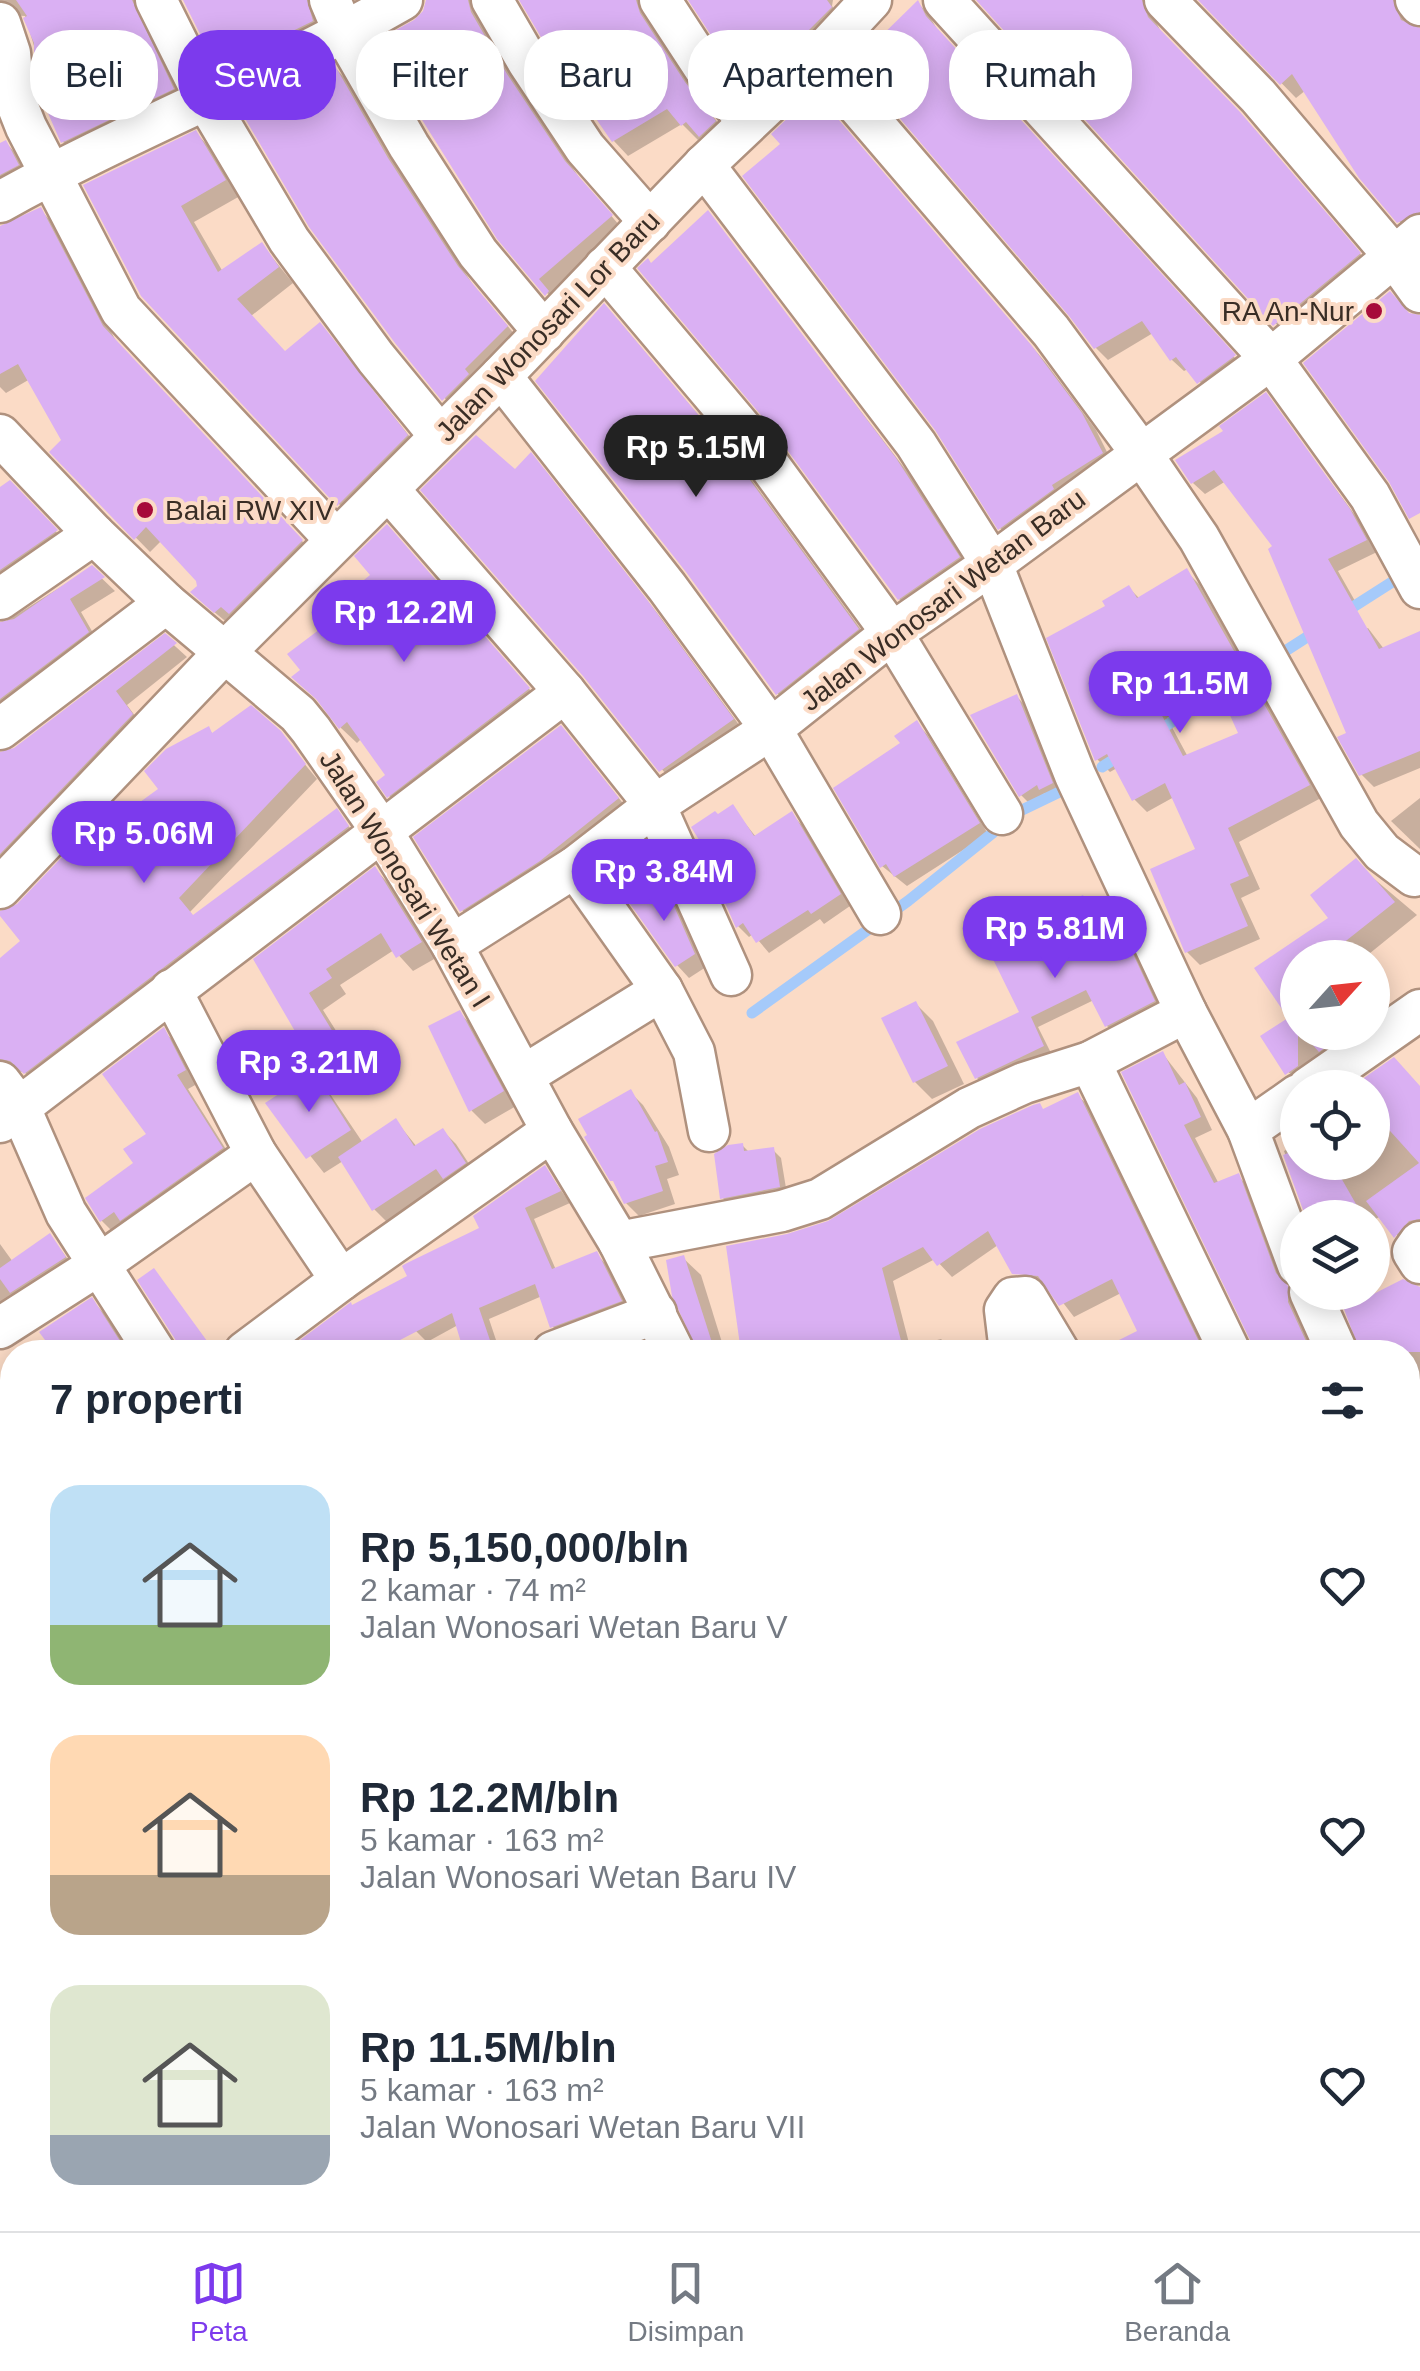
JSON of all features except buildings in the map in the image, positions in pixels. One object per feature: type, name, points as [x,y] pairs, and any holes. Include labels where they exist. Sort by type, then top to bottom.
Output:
[{"type":"street","points":[[156,0],[178,44]]},
{"type":"street","points":[[402,0],[337,17],[478,253],[544,332]]},
{"type":"street","points":[[492,0],[585,148],[650,222]]},
{"type":"street","points":[[660,0],[705,69],[748,122]]},
{"type":"street","points":[[944,0],[1272,359],[1370,496],[1418,583]]},
{"type":"street","points":[[1165,0],[1407,245],[1420,292]]},
{"type":"street","name":"Jalan Wonosari Lor Baru","points":[[837,30],[854,7]]},
{"type":"street","points":[[0,23],[10,53],[14,97],[49,175],[121,310],[336,540]]},
{"type":"street","points":[[0,202],[178,113]]},
{"type":"street","points":[[218,120],[289,240],[440,436]]},
{"type":"street","points":[[870,120],[1051,330],[1141,453],[1199,538],[1359,824],[1372,843],[1414,876]]},
{"type":"street","name":"Jalan Wonosari Lor Baru","points":[[0,888],[225,652],[748,122]]},
{"type":"street","points":[[704,164],[916,444],[992,564],[1080,783],[1186,1012],[1248,1130],[1280,1216]]},
{"type":"street","name":"Jalan Wonosari Wetan Baru","points":[[452,945],[576,866],[655,805],[771,729],[892,633],[1272,359],[1407,245]]},
{"type":"street","points":[[605,267],[748,436],[892,633],[1002,814]]},
{"type":"street","points":[[501,376],[667,587],[771,729],[880,914]]},
{"type":"street","name":"Jalan Wonosari Wetan I","points":[[5,452],[166,603],[298,714],[383,833],[452,945],[552,1132],[620,1242],[668,1340]]},
{"type":"street","points":[[388,489],[565,692],[655,805],[732,974]]},
{"type":"street","points":[[0,599],[94,534]]},
{"type":"street","points":[[0,729],[166,603]]},
{"type":"street","points":[[147,1340],[7,1104],[171,990],[565,692]]},
{"type":"street","points":[[576,866],[662,990],[694,1052],[709,1131]]},
{"type":"street","points":[[171,990],[256,1154],[341,1280]]},
{"type":"street","points":[[523,1076],[662,990]]},
{"type":"street","points":[[1334,1070],[1420,1010]]},
{"type":"street","points":[[620,1242],[782,1211],[820,1199],[969,1108],[1024,1083],[1090,1062],[1186,1012]]},
{"type":"street","points":[[1090,1062],[1224,1340]]},
{"type":"street","points":[[1248,1130],[1280,1108]]},
{"type":"street","points":[[260,1340],[552,1132]]},
{"type":"street","points":[[0,1328],[100,1264],[256,1154]]},
{"type":"street","points":[[1420,1242],[1413,1252],[1420,1263]]},
{"type":"street","points":[[1009,1340],[1005,1310],[1012,1298],[1026,1297],[1053,1340]]},
{"type":"street","points":[[1318,1310],[1332,1340]]},
{"type":"street","points":[[585,1340],[656,1313]]},
{"type":"waterway","points":[[1342,614],[1400,577]]},
{"type":"waterway","points":[[1279,655],[1318,630]]},
{"type":"waterway","points":[[1156,732],[1247,674]]},
{"type":"waterway","points":[[1102,767],[1124,753]]},
{"type":"waterway","points":[[752,1013],[908,901],[1020,811],[1074,785]]},
{"type":"place","name":"RA An-Nur","points":[[1374,311]]},
{"type":"place","name":"Balai RW XIV","points":[[145,510]]}]
